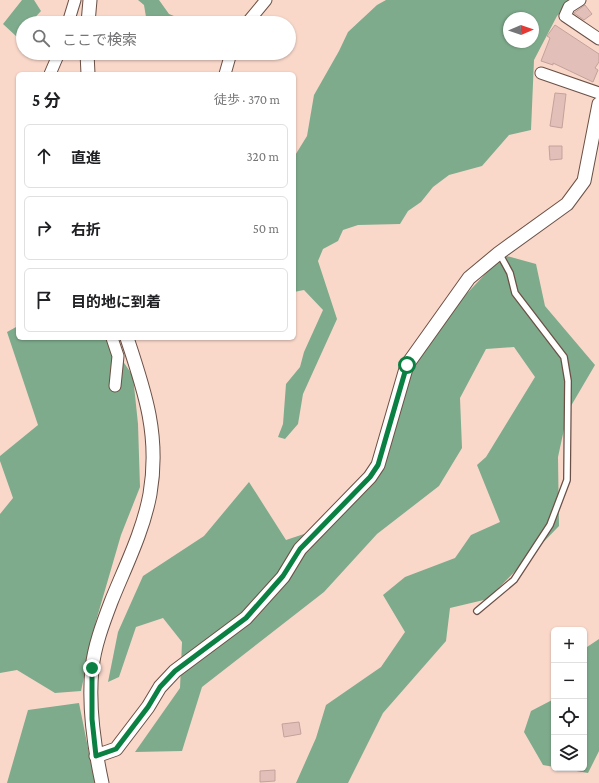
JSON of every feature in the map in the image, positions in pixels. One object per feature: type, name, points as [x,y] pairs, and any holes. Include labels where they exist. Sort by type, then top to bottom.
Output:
[{"type":"street","points":[[70,16],[75,0]]},
{"type":"street","points":[[89,16],[90,0]]},
{"type":"street","points":[[253,16],[266,0]]},
{"type":"street","points":[[580,0],[570,7],[565,16],[599,39]]},
{"type":"street","points":[[51,72],[56,60]]},
{"type":"street","points":[[87,60],[88,72]]},
{"type":"street","points":[[226,72],[229,60]]},
{"type":"street","points":[[541,73],[599,93]]},
{"type":"street","points":[[96,756],[116,749],[148,707],[160,687],[175,671],[246,618],[283,576],[300,549],[370,477],[378,465],[407,365],[469,278],[499,253],[567,204],[584,181],[599,104]]},
{"type":"street","points":[[113,340],[118,356],[115,386]]},
{"type":"street","points":[[102,783],[96,756],[92,719],[92,668],[100,634],[140,531],[151,486],[153,446],[151,415],[128,340]]},
{"type":"lane","points":[[477,611],[514,580],[550,526],[567,480],[568,381],[564,357],[515,293],[510,273],[499,253]]},
{"type":"green space","points":[[22,0],[34,0],[41,11],[36,16],[16,16],[16,36],[3,24]]},
{"type":"green space","points":[[138,0],[159,0],[169,14],[174,16],[146,16],[144,5]]},
{"type":"green space","points":[[386,0],[574,0],[557,16],[534,60],[531,130],[509,135],[482,166],[449,175],[433,187],[421,202],[408,211],[400,224],[358,225],[343,230],[338,241],[323,249],[318,261],[337,319],[303,394],[298,424],[285,439],[278,437],[283,424],[286,384],[300,367],[304,352],[323,310],[304,290],[296,292],[296,154],[307,136],[314,95],[348,32],[377,5]]},
{"type":"green space","points":[[503,255],[536,264],[545,306],[595,365],[568,411],[558,457],[559,526],[488,599],[450,608],[446,641],[383,713],[348,783],[296,783],[316,738],[326,705],[381,667],[405,632],[383,595],[405,577],[455,558],[471,535],[500,522],[477,465],[486,457],[535,377],[514,347],[486,349],[460,398],[462,448],[439,486],[377,534],[324,592],[202,687],[182,751],[135,752],[180,688],[182,642],[163,618],[136,627],[119,677],[108,682],[118,632],[143,576],[204,536],[249,482],[286,540],[316,530],[381,470],[409,367],[458,303]]},
{"type":"green space","points":[[16,327],[16,340],[108,340],[133,376],[138,424],[140,487],[121,535],[96,621],[81,691],[55,693],[17,670],[0,673],[0,514],[13,498],[0,461],[0,456],[38,425],[7,332]]},
{"type":"green space","points":[[599,639],[599,751],[588,773],[576,771],[587,771],[587,647]]},
{"type":"green space","points":[[551,701],[551,766],[543,765],[524,732],[531,711]]},
{"type":"green space","points":[[79,703],[95,783],[7,783],[28,710]]},
{"type":"building","points":[[585,5],[592,14],[584,20],[574,13]]},
{"type":"building","points":[[555,25],[599,54],[599,62],[595,68],[598,70],[593,82],[553,63],[553,65],[541,61],[550,38],[547,36]]},
{"type":"building","points":[[555,93],[566,94],[562,128],[550,126]]},
{"type":"building","points":[[549,146],[562,146],[562,159],[550,160]]},
{"type":"building","points":[[299,722],[301,734],[284,737],[282,724]]},
{"type":"building","points":[[275,770],[275,781],[260,782],[260,771]]},
{"type":"route","points":[[92,668],[92,719],[96,756],[116,749],[148,707],[160,687],[175,671],[246,618],[283,576],[300,549],[370,477],[378,465],[407,365]]}]
